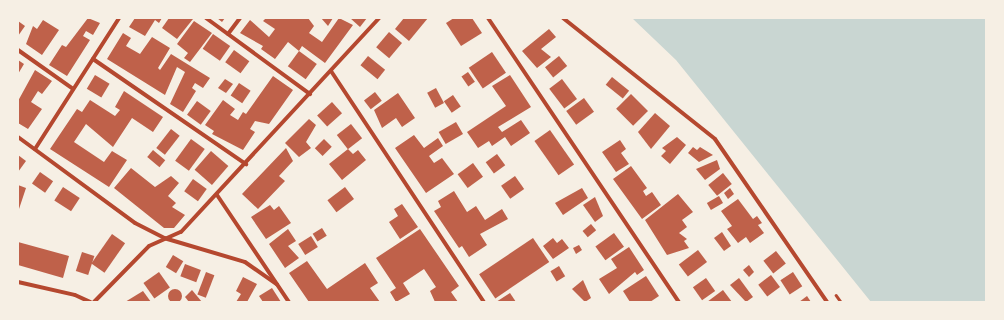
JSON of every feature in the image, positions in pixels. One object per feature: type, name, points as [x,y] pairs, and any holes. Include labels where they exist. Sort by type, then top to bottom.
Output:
[{"type":"street","points":[[35,149],[119,18]]},
{"type":"street","points":[[206,18],[310,94]]},
{"type":"street","points":[[228,34],[240,18]]},
{"type":"street","points":[[94,302],[149,246],[180,232],[246,164],[379,18]]},
{"type":"street","points":[[488,18],[679,302]]},
{"type":"street","points":[[563,18],[715,139],[827,302]]},
{"type":"street","points":[[18,50],[74,89]]},
{"type":"street","points":[[93,59],[246,164]]},
{"type":"street","points":[[331,71],[484,302]]},
{"type":"street","points":[[18,137],[135,223],[164,238],[245,262],[277,284]]},
{"type":"street","points":[[217,195],[289,302]]},
{"type":"street","points":[[18,282],[75,295],[90,302]]},
{"type":"shaded area","points":[[632,18],[986,18],[986,302],[871,302],[676,60]]},
{"type":"building","points":[[88,18],[100,23],[93,35],[86,31],[83,36],[90,40],[67,76],[49,65],[62,45],[66,47]]},
{"type":"building","points":[[135,18],[162,18],[159,23],[155,20],[145,36],[129,27]]},
{"type":"building","points":[[169,18],[193,19],[177,39],[162,28]]},
{"type":"building","points":[[217,18],[225,18],[222,22]]},
{"type":"building","points":[[266,18],[308,18],[314,26],[309,33],[322,42],[339,18],[353,25],[325,63],[302,46],[299,51],[288,42],[275,59],[261,49],[263,46],[240,33],[250,20],[269,37],[275,29],[263,21]]},
{"type":"building","points":[[321,18],[333,18],[328,26]]},
{"type":"building","points":[[350,18],[367,18],[360,27]]},
{"type":"building","points":[[404,18],[428,18],[409,41],[395,29]]},
{"type":"building","points":[[454,18],[472,18],[482,33],[461,46],[446,23]]},
{"type":"building","points":[[43,20],[59,30],[42,55],[26,44],[33,26],[37,29]]},
{"type":"building","points":[[18,21],[25,26],[18,36]]},
{"type":"building","points":[[194,21],[212,33],[190,62],[184,58],[188,53],[177,44]]},
{"type":"building","points":[[549,29],[556,37],[541,49],[551,57],[537,68],[522,51]]},
{"type":"building","points":[[389,32],[402,43],[389,58],[376,47]]},
{"type":"building","points":[[123,33],[131,38],[126,46],[140,54],[152,37],[170,48],[158,68],[160,70],[171,54],[210,78],[203,88],[195,83],[192,88],[196,91],[183,112],[170,104],[185,72],[177,67],[165,95],[107,59]]},
{"type":"building","points":[[213,34],[230,46],[220,61],[203,49]]},
{"type":"building","points":[[234,50],[249,61],[241,73],[225,62]]},
{"type":"building","points":[[299,51],[317,64],[306,79],[288,66]]},
{"type":"building","points":[[492,52],[506,73],[483,88],[469,68]]},
{"type":"building","points":[[368,56],[385,70],[378,79],[360,65]]},
{"type":"building","points":[[559,56],[567,66],[553,77],[545,67]]},
{"type":"building","points":[[18,60],[24,64],[18,74]]},
{"type":"building","points":[[35,70],[52,81],[42,94],[38,91],[31,102],[42,109],[28,129],[18,123],[18,101]]},
{"type":"building","points":[[468,72],[475,82],[468,86],[461,77]]},
{"type":"building","points":[[95,75],[110,84],[101,97],[87,89]]},
{"type":"building","points":[[510,75],[531,107],[498,127],[502,132],[521,120],[530,133],[511,146],[505,137],[492,146],[489,141],[478,148],[467,132],[506,106],[492,86]]},
{"type":"building","points":[[273,76],[293,90],[269,124],[255,121],[250,129],[255,132],[243,150],[212,134],[214,131],[205,125],[223,100],[235,109],[230,115],[238,120],[243,112],[246,114]]},
{"type":"building","points":[[612,77],[629,91],[623,99],[606,85]]},
{"type":"building","points":[[225,79],[233,84],[226,93],[218,88]]},
{"type":"building","points":[[562,79],[577,99],[564,109],[549,89]]},
{"type":"building","points":[[239,83],[251,91],[242,103],[231,95]]},
{"type":"building","points":[[436,88],[444,103],[435,108],[427,93]]},
{"type":"building","points":[[124,91],[163,117],[153,132],[132,118],[113,147],[86,124],[74,142],[104,162],[112,151],[127,160],[109,187],[50,149],[77,109],[82,112],[90,100],[115,116],[120,110],[115,107]]},
{"type":"building","points":[[375,92],[382,101],[371,109],[364,101]]},
{"type":"building","points":[[398,93],[415,118],[402,127],[396,118],[382,128],[374,110]]},
{"type":"building","points":[[631,94],[648,111],[633,126],[616,109]]},
{"type":"building","points":[[453,95],[461,107],[452,113],[444,101]]},
{"type":"building","points":[[584,98],[594,112],[576,125],[566,111]]},
{"type":"building","points":[[197,101],[211,111],[201,125],[187,115]]},
{"type":"building","points":[[332,102],[342,113],[327,127],[317,115]]},
{"type":"building","points":[[655,113],[670,126],[651,149],[638,132]]},
{"type":"building","points":[[309,119],[316,125],[306,142],[311,148],[299,157],[285,143]]},
{"type":"building","points":[[456,122],[463,134],[446,144],[439,132]]},
{"type":"building","points":[[351,124],[362,138],[348,149],[337,135]]},
{"type":"building","points":[[171,129],[180,136],[165,155],[156,148]]},
{"type":"building","points":[[550,130],[574,164],[559,175],[534,141]]},
{"type":"building","points":[[414,135],[424,148],[438,138],[443,146],[429,156],[434,163],[442,158],[454,174],[426,193],[395,148]]},
{"type":"building","points":[[677,137],[686,145],[670,164],[661,156],[666,151],[662,148]]},
{"type":"building","points":[[191,139],[205,149],[189,171],[175,161]]},
{"type":"building","points":[[324,139],[332,147],[323,156],[315,148]]},
{"type":"building","points":[[620,140],[626,149],[621,153],[629,164],[616,172],[602,152]]},
{"type":"building","points":[[693,147],[697,150],[700,147],[713,155],[699,162],[688,153]]},
{"type":"building","points":[[286,148],[293,161],[279,176],[285,181],[258,209],[242,194]]},
{"type":"building","points":[[348,149],[353,154],[358,150],[366,160],[342,180],[329,164]]},
{"type":"building","points":[[153,150],[165,160],[159,167],[147,157]]},
{"type":"building","points":[[211,151],[228,166],[212,185],[195,170]]},
{"type":"building","points":[[497,154],[505,165],[494,174],[486,162]]},
{"type":"building","points":[[18,155],[26,161],[18,172]]},
{"type":"building","points":[[717,160],[720,169],[705,180],[696,169]]},
{"type":"building","points":[[473,163],[483,177],[468,188],[458,174]]},
{"type":"building","points":[[631,166],[647,188],[643,191],[646,196],[652,192],[661,205],[642,219],[613,179]]},
{"type":"building","points":[[131,168],[155,187],[171,176],[179,183],[168,196],[176,203],[172,207],[185,215],[174,228],[164,228],[114,188]]},
{"type":"building","points":[[40,172],[53,181],[45,193],[32,183]]},
{"type":"building","points":[[723,173],[732,184],[717,196],[708,185]]},
{"type":"building","points":[[515,176],[524,189],[510,199],[501,186]]},
{"type":"building","points":[[193,179],[207,189],[198,201],[184,191]]},
{"type":"building","points":[[18,185],[26,188],[19,209],[18,209]]},
{"type":"building","points":[[63,187],[80,198],[71,211],[54,200]]},
{"type":"building","points":[[345,187],[354,199],[336,212],[327,200]]},
{"type":"building","points":[[582,188],[588,198],[563,215],[555,203]]},
{"type":"building","points":[[730,188],[734,194],[728,199],[724,193]]},
{"type":"building","points":[[454,191],[467,212],[476,206],[485,220],[502,209],[508,219],[480,234],[487,245],[469,257],[462,246],[459,248],[434,211],[441,207],[438,201]]},
{"type":"building","points":[[678,194],[693,212],[682,220],[687,227],[679,233],[687,239],[684,241],[689,248],[667,255],[645,220]]},
{"type":"building","points":[[719,196],[723,203],[711,210],[707,203]]},
{"type":"building","points":[[595,197],[603,216],[595,222],[583,205]]},
{"type":"building","points":[[738,199],[753,219],[757,216],[762,223],[758,225],[764,233],[750,243],[746,237],[738,243],[727,229],[732,226],[721,211]]},
{"type":"building","points":[[402,204],[418,227],[400,239],[389,222],[398,216],[394,209]]},
{"type":"building","points":[[270,205],[274,210],[279,206],[291,223],[266,239],[251,217]]},
{"type":"building","points":[[591,224],[596,230],[588,237],[583,231]]},
{"type":"building","points":[[322,228],[327,236],[317,241],[313,234]]},
{"type":"building","points":[[288,229],[296,241],[288,246],[299,258],[285,268],[269,244]]},
{"type":"building","points":[[420,229],[459,286],[451,292],[458,302],[435,302],[430,291],[436,287],[424,269],[403,283],[410,294],[396,302],[390,292],[396,288],[376,258]]},
{"type":"building","points":[[722,232],[731,246],[724,251],[714,238]]},
{"type":"building","points":[[614,233],[624,247],[605,260],[595,247]]},
{"type":"building","points":[[112,234],[125,243],[104,273],[91,263]]},
{"type":"building","points":[[311,236],[318,247],[305,255],[298,244]]},
{"type":"building","points":[[533,238],[549,262],[495,298],[479,274]]},
{"type":"building","points":[[553,238],[557,243],[562,239],[569,248],[553,259],[543,246]]},
{"type":"building","points":[[18,242],[69,256],[63,278],[18,265]]},
{"type":"building","points":[[579,245],[582,250],[576,254],[573,248]]},
{"type":"building","points":[[629,247],[644,270],[637,275],[635,272],[609,294],[599,279],[617,268],[611,259]]},
{"type":"building","points":[[698,250],[707,262],[688,276],[679,264]]},
{"type":"building","points":[[776,251],[786,264],[773,273],[763,261]]},
{"type":"building","points":[[82,252],[94,256],[88,275],[76,271]]},
{"type":"building","points":[[173,255],[183,261],[176,273],[166,267]]},
{"type":"building","points":[[307,261],[327,289],[365,263],[378,283],[370,288],[380,302],[309,302],[289,273]]},
{"type":"building","points":[[185,264],[201,270],[196,282],[180,276]]},
{"type":"building","points":[[749,265],[754,272],[749,277],[743,270]]},
{"type":"building","points":[[559,266],[565,276],[557,281],[550,271]]},
{"type":"building","points":[[159,272],[170,288],[154,298],[143,283]]},
{"type":"building","points":[[206,272],[214,275],[206,298],[197,294]]},
{"type":"building","points":[[793,272],[802,286],[790,294],[780,280]]},
{"type":"building","points":[[771,275],[780,287],[767,297],[758,285]]},
{"type":"building","points":[[646,276],[659,296],[650,302],[630,302],[623,291]]},
{"type":"building","points":[[243,277],[257,284],[247,302],[236,302],[241,294],[236,291]]},
{"type":"building","points":[[706,278],[715,291],[702,300],[693,287]]},
{"type":"building","points":[[739,278],[753,297],[746,302],[730,285]]},
{"type":"building","points":[[583,280],[591,298],[585,302],[572,289]]},
{"type":"building","points":[[272,288],[281,302],[263,302],[259,296]]},
{"type":"building","points":[[172,289],[178,289],[182,293],[182,299],[178,303],[172,303],[168,299],[168,293]]},
{"type":"building","points":[[192,290],[202,302],[189,302],[185,297]]},
{"type":"building","points":[[723,290],[732,302],[707,302]]},
{"type":"building","points":[[143,291],[151,302],[125,302]]},
{"type":"building","points":[[510,293],[516,302],[496,302]]},
{"type":"building","points":[[807,296],[811,302],[799,302]]}]
